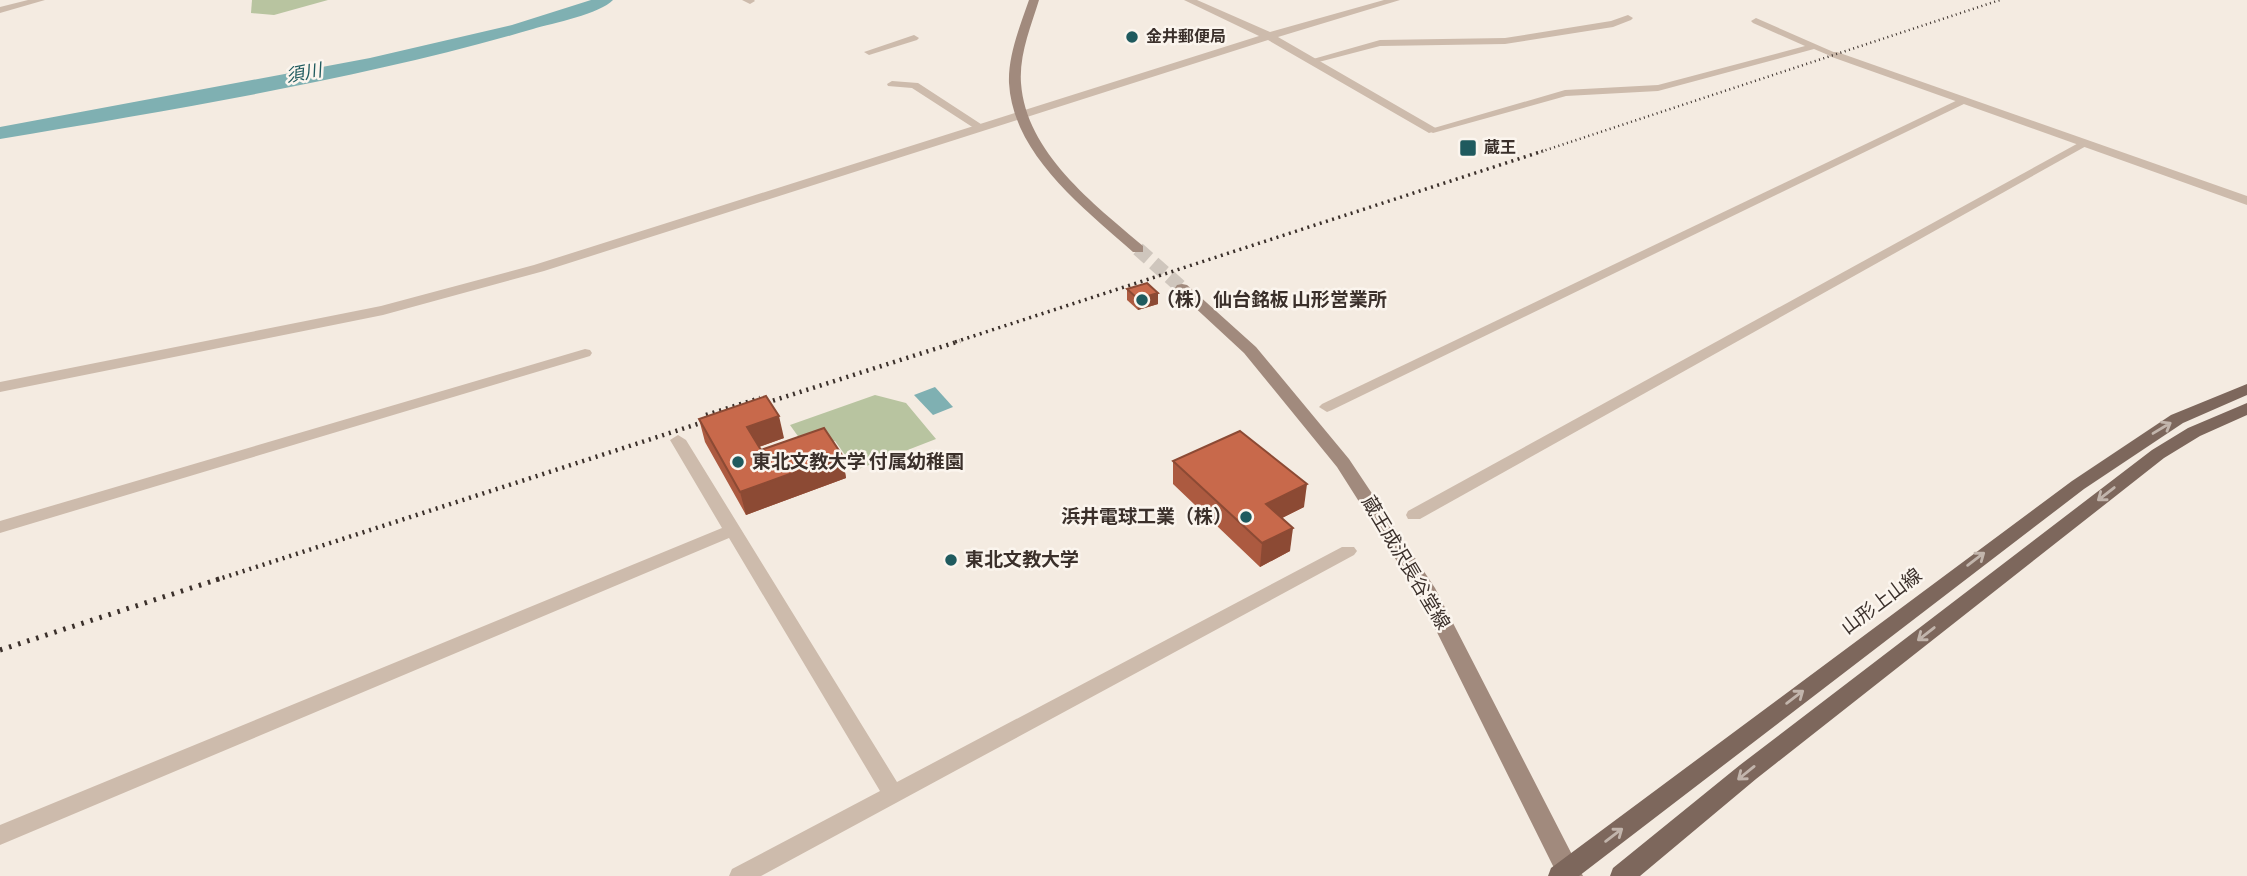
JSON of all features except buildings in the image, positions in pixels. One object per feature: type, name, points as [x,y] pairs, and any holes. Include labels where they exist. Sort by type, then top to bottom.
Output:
[{"type":"main road","points":[[1034,0],[1016,55],[1015,86],[1023,116],[1058,173],[1138,249]]},
{"type":"main road","name":"蔵王成沢長谷堂線","points":[[1182,288],[1250,350],[1350,474],[1428,593],[1566,874]]},
{"type":"main road","name":"山形上山線","points":[[1566,874],[1984,553],[2142,440],[2177,419],[2247,388]]},
{"type":"main road","points":[[1622,876],[1748,772],[2158,454],[2194,432],[2247,408]]},
{"type":"street","points":[[0,10],[40,0]]},
{"type":"street","points":[[1189,0],[1269,36],[1433,130],[1565,93],[1658,88],[1815,46]]},
{"type":"street","points":[[0,387],[436,298],[1023,116],[1269,36],[1395,0]]},
{"type":"street","points":[[1311,61],[1381,43],[1505,41],[1613,24],[1628,18]]},
{"type":"street","points":[[1756,22],[1833,54],[2247,201]]},
{"type":"street","points":[[869,52],[914,38]]},
{"type":"street","points":[[892,84],[914,85],[981,128]]},
{"type":"street","points":[[1327,407],[1964,100]]},
{"type":"street","points":[[1415,515],[2084,143]]},
{"type":"street","points":[[0,527],[585,353]]},
{"type":"street","points":[[678,440],[893,794]]},
{"type":"street","points":[[0,835],[733,530]]},
{"type":"street","points":[[740,876],[1348,551]]},
{"type":"green space","points":[[252,0],[328,0],[274,15],[251,13]]},
{"type":"green space","points":[[875,395],[906,403],[936,439],[856,470],[835,441],[775,463],[800,439],[790,425]]},
{"type":"water","points":[[935,387],[953,407],[933,415],[914,395]]},
{"type":"waterway","name":"須川","points":[[0,133],[370,63],[518,28],[605,0]]},
{"type":"tunnel","points":[[1138,249],[1182,288]]},
{"type":"railway","points":[[1537,153],[2000,0]]},
{"type":"railway","points":[[955,342],[1543,151]]},
{"type":"railway","points":[[753,407],[960,341]]},
{"type":"railway","points":[[706,415],[760,398]]},
{"type":"railway","points":[[216,580],[719,417]]},
{"type":"railway","points":[[0,650],[222,578]]},
{"type":"place","name":"金井郵便局","points":[[1132,37]]},
{"type":"place","name":"蔵王","points":[[1468,148]]},
{"type":"place","name":"（株）仙台銘板 山形営業所","points":[[1142,300]]},
{"type":"place","name":"東北文教大学 付属幼稚園","points":[[738,462]]},
{"type":"place","name":"浜井電球工業（株）","points":[[1246,517]]},
{"type":"place","name":"東北文教大学","points":[[951,560]]}]
